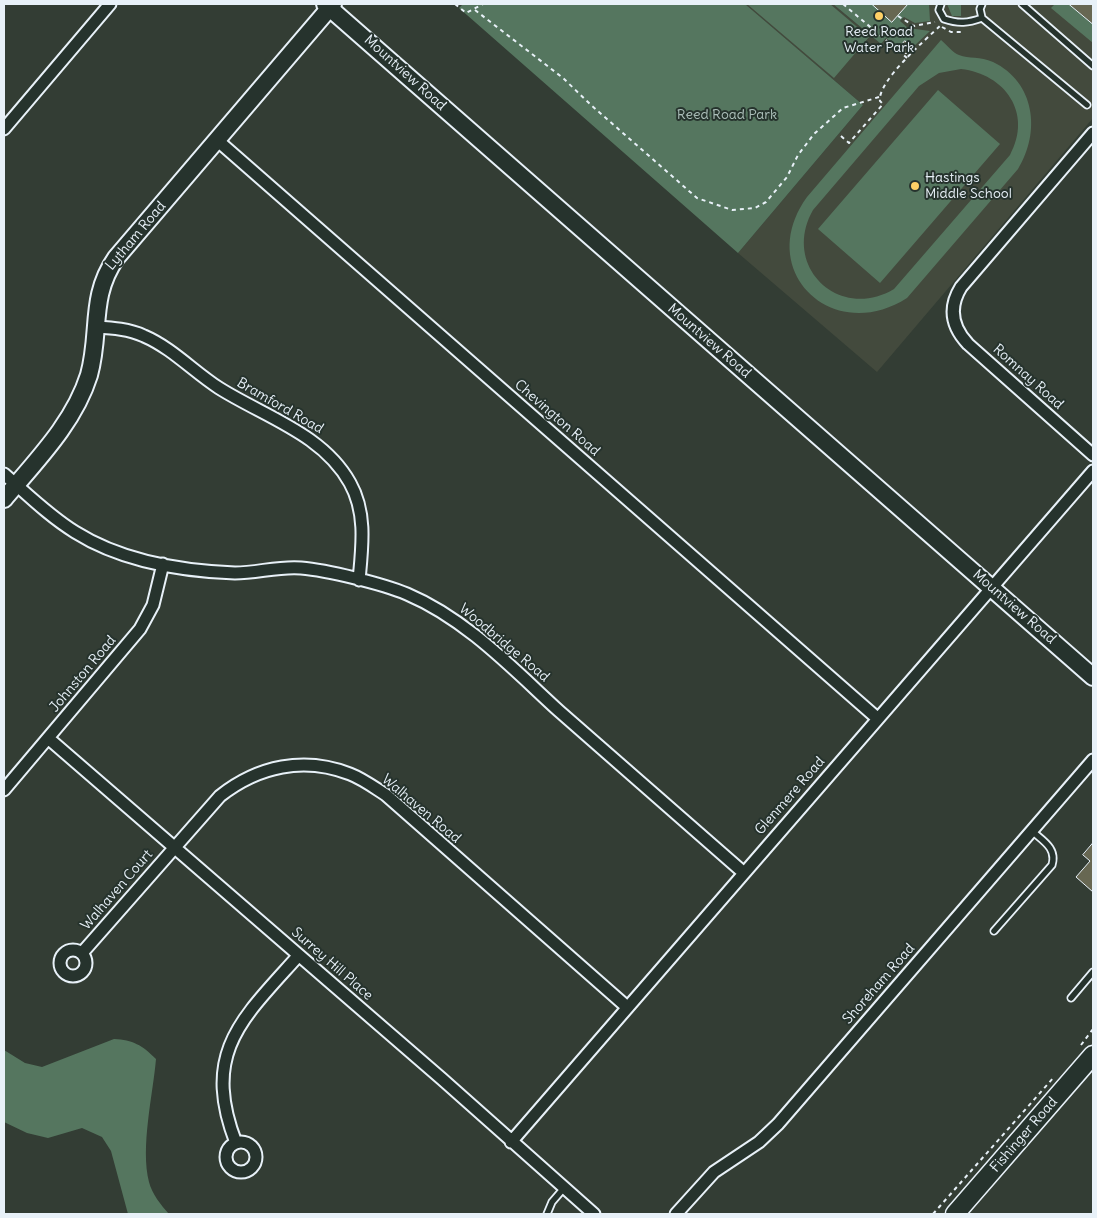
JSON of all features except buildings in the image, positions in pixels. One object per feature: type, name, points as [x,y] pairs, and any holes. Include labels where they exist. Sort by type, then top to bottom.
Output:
[{"type":"main road","name":"Fishinger Road","points":[[955,1214],[1087,1051]]},
{"type":"street","points":[[4,129],[110,4]]},
{"type":"street","name":"Lytham Road","points":[[4,499],[10,479],[67,423],[76,408],[89,374],[100,288],[105,273],[329,5]]},
{"type":"street","name":"Mountview Road","points":[[329,5],[1093,677]]},
{"type":"street","name":"Romnay Road","points":[[1093,133],[966,281],[954,301],[953,315],[958,332],[968,344],[1093,455]]},
{"type":"street","name":"Chevington Road","points":[[217,140],[877,718]]},
{"type":"street","name":"Bramford Road","points":[[96,327],[119,328],[146,337],[219,388],[323,448],[343,471],[358,502],[363,536],[359,580]]},
{"type":"street","name":"Glenmere Road","points":[[511,1142],[1093,471]]},
{"type":"street","name":"Woodbridge Road","points":[[10,479],[75,532],[97,544],[163,564],[204,571],[238,573],[300,568],[359,580],[404,593],[436,607],[462,625],[744,873]]},
{"type":"street","name":"Johnston Road","points":[[4,790],[140,629],[153,606],[163,564]]},
{"type":"street","name":"Surrey Hill Place","points":[[48,738],[564,1188],[588,1213]]},
{"type":"street","name":"Shoreham Road","points":[[676,1214],[714,1172],[759,1142],[778,1124],[1093,760]]},
{"type":"street","name":"Walhaven Road","points":[[174,847],[220,796],[248,777],[278,767],[306,764],[326,766],[352,774],[386,796],[627,1007]]},
{"type":"street","name":"Walhaven Court","points":[[82,953],[174,847]]},
{"type":"street","points":[[236,1143],[223,1102],[222,1082],[225,1057],[240,1023],[299,955]]},
{"type":"lane","points":[[941,4],[939,10],[944,19],[956,23],[969,23],[982,18]]},
{"type":"lane","points":[[982,4],[980,9],[982,18],[1087,104]]},
{"type":"lane","points":[[1022,4],[1093,66]]},
{"type":"lane","points":[[994,931],[1052,865],[1054,857],[1052,850],[1032,831]]},
{"type":"lane","points":[[1071,998],[1093,972]]},
{"type":"lane","points":[[547,1214],[552,1202],[564,1188]]},
{"type":"path","points":[[455,4],[466,14],[483,4]]},
{"type":"path","points":[[843,4],[907,58]]},
{"type":"path","points":[[475,10],[563,78],[697,198],[732,210],[755,208],[766,202],[787,177],[798,154],[814,134],[843,108],[879,96]]},
{"type":"path","points":[[898,16],[905,23],[914,26],[935,22]]},
{"type":"path","points":[[841,136],[849,143],[883,104],[879,96],[880,91],[907,58],[940,26]]},
{"type":"path","points":[[1087,1051],[1093,1029]]},
{"type":"path","points":[[933,1214],[1058,1072]]},
{"type":"shaded area","name":"Hastings Middle School","points":[[745,4],[833,4],[881,44],[915,4],[1093,4],[1093,118],[877,372],[738,253],[863,105]]},
{"type":"green space","name":"Reed Road Park","points":[[463,4],[745,4],[863,105],[738,253],[459,8]]},
{"type":"green space","points":[[747,4],[830,4],[869,37],[834,78]]},
{"type":"green space","points":[[833,4],[929,4],[930,21],[915,23],[904,17],[900,21],[908,28],[930,31],[912,48],[905,41],[897,47],[886,38],[881,44]]},
{"type":"green space","points":[[947,4],[961,4],[961,16],[952,16]]},
{"type":"green space","points":[[1055,4],[1069,4],[1093,24],[1093,43],[1051,8]]},
{"type":"green space","points":[[941,40],[957,54],[988,60],[1007,71],[1018,82],[1025,95],[1030,109],[1030,139],[1018,169],[907,298],[879,310],[852,313],[828,306],[809,293],[796,274],[790,250],[793,224],[807,197]],"holes":[[[961,69],[977,72],[1002,87],[1011,98],[1016,111],[1018,125],[1016,139],[1010,155],[894,289],[873,297],[854,298],[836,293],[821,283],[810,268],[804,251],[805,231],[813,210],[919,86],[939,73]]]},
{"type":"green space","points":[[938,90],[1000,144],[880,283],[818,229]]},
{"type":"green space","points":[[114,1039],[137,1044],[156,1059],[146,1137],[147,1168],[152,1191],[169,1214],[128,1214],[111,1151],[102,1137],[82,1128],[48,1138],[27,1133],[4,1122],[4,1050],[25,1063],[42,1067]]},
{"type":"place","name":"Reed Road Water Park","points":[[879,16]]},
{"type":"place","name":"Hastings Middle School","points":[[915,186]]}]
